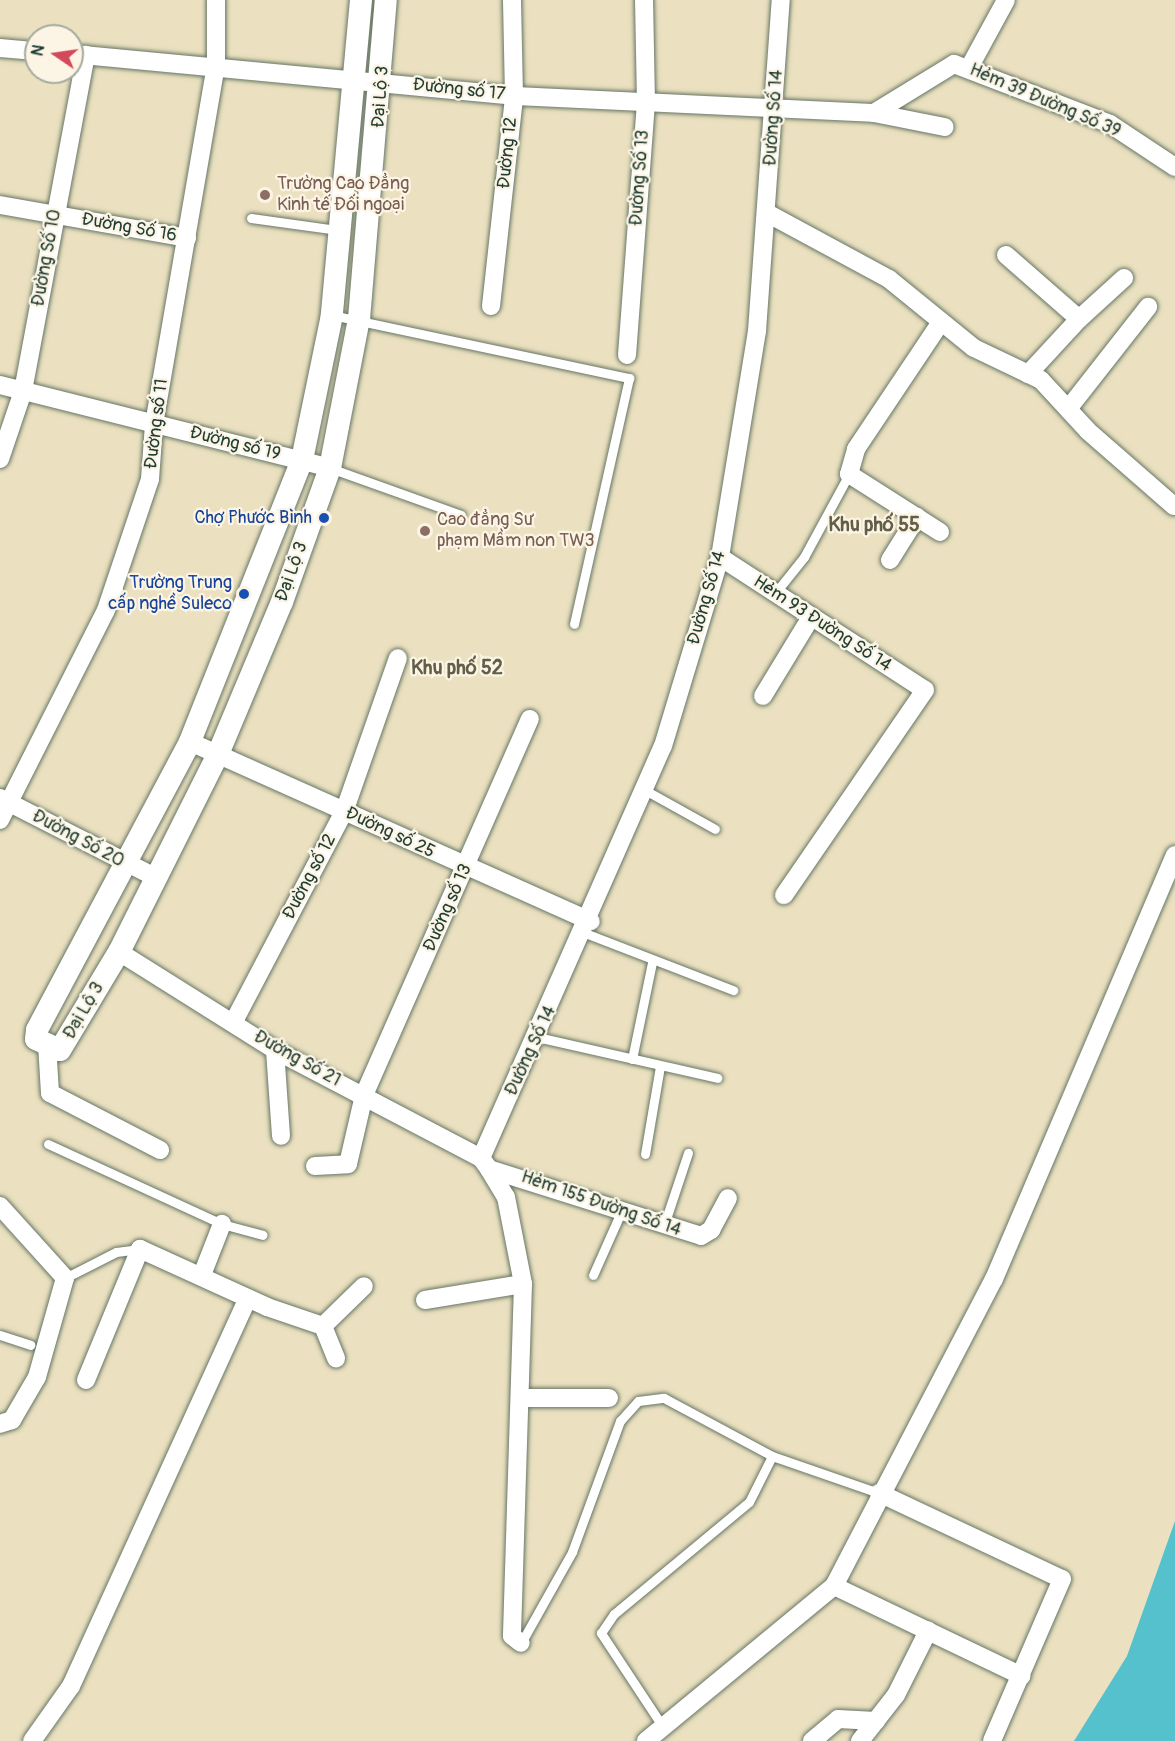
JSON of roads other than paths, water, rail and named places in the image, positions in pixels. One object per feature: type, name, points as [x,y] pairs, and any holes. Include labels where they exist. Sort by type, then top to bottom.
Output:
[{"type":"street","name":"Đường số 11","points":[[0,820],[5,801],[106,610],[150,478],[154,424],[216,66],[216,0]]},
{"type":"street","name":"Đại Lộ 3","points":[[361,0],[356,80],[332,315],[302,460],[190,742],[128,865],[37,1030],[36,1039],[63,1049],[157,878],[218,754],[282,602],[330,468],[359,319],[383,82],[386,0]]},
{"type":"street","name":"Đường 12","points":[[491,306],[514,96],[512,0]]},
{"type":"street","name":"Đường Số 13","points":[[627,355],[646,103],[644,0]]},
{"type":"street","name":"Đường Số 14","points":[[485,1163],[537,1037],[588,927],[645,790],[720,557],[745,426],[776,110],[781,0]]},
{"type":"street","points":[[969,68],[1006,0]]},
{"type":"street","points":[[0,48],[24,50]]},
{"type":"street","name":"Đường số 17","points":[[84,54],[514,96],[776,110]]},
{"type":"street","name":"Hẻm 39 Đường Số 39","points":[[874,113],[954,64],[1110,124],[1175,167]]},
{"type":"street","name":"Đường Số 10","points":[[0,459],[23,391],[74,84]]},
{"type":"street","points":[[776,110],[874,113],[945,128]]},
{"type":"street","name":"Đường Số 16","points":[[0,205],[187,238]]},
{"type":"street","points":[[767,213],[888,279],[974,348],[1028,374],[1174,506]]},
{"type":"street","points":[[1006,255],[1079,319]]},
{"type":"street","points":[[1028,374],[1079,319],[1124,278]]},
{"type":"street","points":[[1068,409],[1148,307]]},
{"type":"street","points":[[940,532],[849,474],[856,449],[941,322]]},
{"type":"street","name":"Đường số 19","points":[[0,385],[330,468]]},
{"type":"street","points":[[890,561],[917,518]]},
{"type":"street","name":"Hẻm 93 Đường Số 14","points":[[720,557],[925,690],[784,895]]},
{"type":"street","points":[[763,696],[811,617]]},
{"type":"street","name":"Đường số 12","points":[[233,1023],[344,812],[398,658]]},
{"type":"street","name":"Đường số 13","points":[[315,1166],[348,1164],[364,1095],[466,869],[530,719]]},
{"type":"street","name":"Đường số 25","points":[[190,742],[588,927]]},
{"type":"street","name":"Đường Số 20","points":[[5,801],[157,878]]},
{"type":"street","points":[[646,1741],[669,1734],[834,1586],[879,1493],[994,1279],[1175,855]]},
{"type":"street","name":"Đường Số 21","points":[[118,952],[275,1050],[364,1095],[485,1163]]},
{"type":"street","points":[[47,1044],[50,1092],[160,1150]]},
{"type":"street","points":[[275,1050],[281,1137]]},
{"type":"street","points":[[485,1163],[506,1197],[523,1284],[512,1636],[521,1643]]},
{"type":"street","name":"Hẻm 155 Đường Số 14","points":[[485,1163],[663,1228],[707,1235],[728,1198]]},
{"type":"street","points":[[0,1206],[65,1278],[37,1377],[12,1420],[0,1424]]},
{"type":"street","points":[[202,1275],[222,1224]]},
{"type":"street","points":[[86,1380],[140,1249],[202,1275],[248,1298],[323,1326],[336,1358]]},
{"type":"street","points":[[424,1300],[523,1284]]},
{"type":"street","points":[[323,1326],[364,1286]]},
{"type":"street","points":[[32,1741],[71,1686],[248,1298]]},
{"type":"street","points":[[520,1398],[609,1398]]},
{"type":"street","points":[[879,1493],[1062,1579],[992,1741]]},
{"type":"street","points":[[834,1586],[1022,1676]]},
{"type":"street","points":[[860,1741],[896,1695],[928,1631]]},
{"type":"street","points":[[812,1741],[838,1719],[876,1721]]},
{"type":"lane","points":[[251,218],[341,231]]},
{"type":"lane","points":[[332,315],[629,378],[574,624]]},
{"type":"lane","points":[[330,468],[460,515]]},
{"type":"lane","points":[[776,592],[804,557],[849,474]]},
{"type":"lane","points":[[645,790],[715,829]]},
{"type":"lane","points":[[588,927],[652,962],[733,990]]},
{"type":"lane","points":[[632,1059],[652,962]]},
{"type":"lane","points":[[537,1037],[717,1078]]},
{"type":"lane","points":[[645,1154],[660,1066]]},
{"type":"lane","points":[[48,1143],[222,1224],[262,1235]]},
{"type":"lane","points":[[663,1228],[688,1153]]},
{"type":"lane","points":[[593,1275],[621,1212]]},
{"type":"lane","points":[[65,1278],[116,1252],[140,1249]]},
{"type":"lane","points":[[0,1335],[30,1345]]},
{"type":"lane","points":[[521,1643],[572,1552],[620,1421],[638,1401],[664,1398],[772,1456],[879,1493]]},
{"type":"lane","points":[[669,1734],[601,1633],[615,1614],[749,1502],[772,1456]]},
{"type":"water","points":[[1175,1521],[1175,1741],[1074,1741],[1127,1656]]},
{"type":"place","name":"Trường Cao Đẳng Kinh tế Đối ngoại","points":[[265,195]]},
{"type":"place","name":"Chợ Phước Bình","points":[[324,518]]},
{"type":"place","name":"Cao đẳng Sư phạm Mầm non TW3","points":[[425,531]]},
{"type":"place","name":"Trường Trung cấp nghề Suleco","points":[[244,594]]},
{"type":"district","name":"Khu phố 55","points":[[874,524]]},
{"type":"district","name":"Khu phố 52","points":[[457,667]]}]
